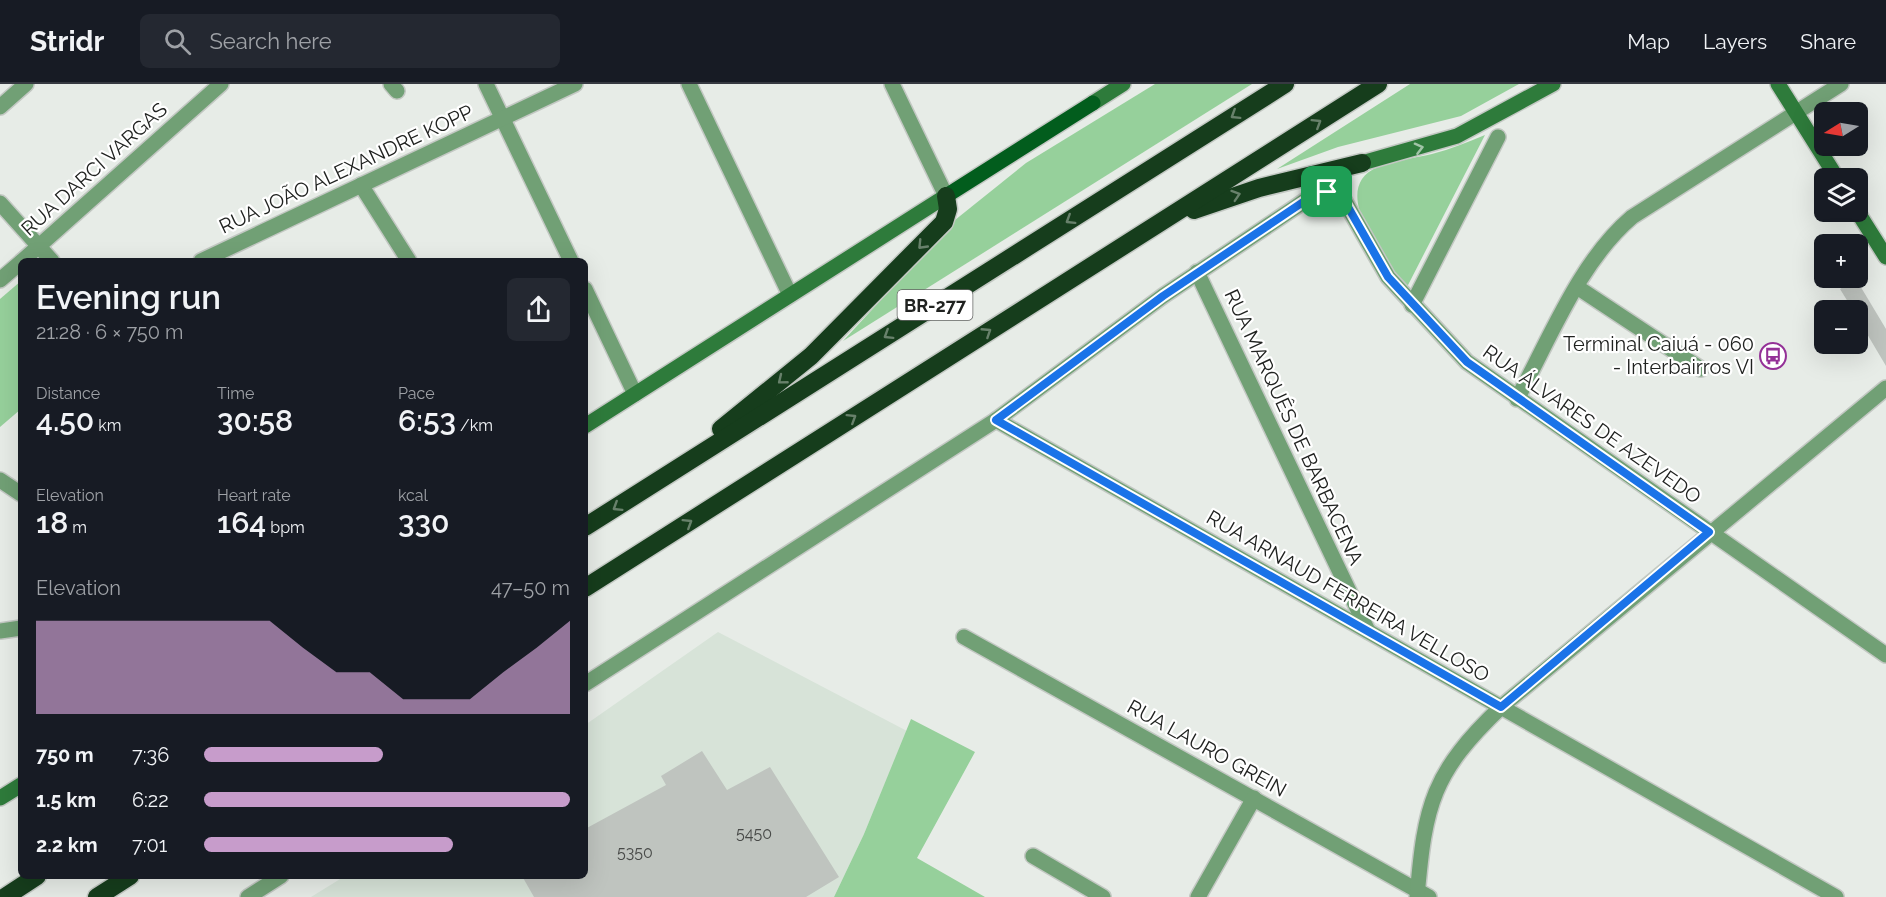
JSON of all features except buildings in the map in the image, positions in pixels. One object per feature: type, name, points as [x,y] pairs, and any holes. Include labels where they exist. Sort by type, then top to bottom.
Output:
[{"type":"highway","name":"BR-277","points":[[588,525],[1285,84]]},
{"type":"highway","name":"BR-277","points":[[588,586],[1378,84]]},
{"type":"highway","points":[[1161,221],[1234,195],[1362,163]]},
{"type":"highway","points":[[642,491],[784,379],[835,334],[944,222],[948,209],[946,196]]},
{"type":"highway","points":[[4,897],[32,879]]},
{"type":"highway","points":[[97,897],[125,879]]},
{"type":"main road","points":[[588,424],[1123,84]]},
{"type":"main road","points":[[1362,163],[1456,136],[1553,84]]},
{"type":"main road","points":[[1778,84],[1831,168]]},
{"type":"main road","points":[[1864,222],[1886,257]]},
{"type":"main road","points":[[0,798],[18,787]]},
{"type":"street","points":[[0,107],[26,84]]},
{"type":"street","name":"RUA DARCI VARGAS","points":[[24,258],[221,84]]},
{"type":"street","points":[[486,84],[570,258]]},
{"type":"street","name":"RUA JOÃO ALEXANDRE KOPP","points":[[207,258],[574,84]]},
{"type":"street","points":[[689,84],[790,296]]},
{"type":"street","points":[[892,84],[946,196]]},
{"type":"street","points":[[1517,399],[1577,287],[1602,246],[1632,217],[1841,84]]},
{"type":"street","points":[[1413,305],[1498,137]]},
{"type":"street","points":[[361,185],[408,258]]},
{"type":"street","name":"RUA ÁLVARES DE AZEVEDO","points":[[1197,272],[1315,194],[1333,193],[1344,200],[1379,264],[1413,305],[1467,362],[1517,399],[1884,651]]},
{"type":"street","points":[[0,203],[49,258]]},
{"type":"street","name":"RUA DARCI VARGAS","points":[[0,280],[18,264]]},
{"type":"street","points":[[588,682],[996,420],[1197,272]]},
{"type":"street","name":"RUA MARQUÊS DE BARBACENA","points":[[1197,272],[1368,632]]},
{"type":"street","points":[[1577,287],[1701,369]]},
{"type":"street","points":[[588,296],[635,394]]},
{"type":"street","points":[[1421,895],[1422,837],[1432,796],[1453,759],[1470,738],[1501,707],[1709,532],[1886,388]]},
{"type":"street","name":"RUA ARNAUD FERREIRA VELLOSO","points":[[996,420],[1836,897]]},
{"type":"street","points":[[0,480],[18,492]]},
{"type":"street","points":[[0,631],[18,628]]},
{"type":"street","name":"RUA LAURO GREIN","points":[[964,636],[1254,798],[1421,895]]},
{"type":"street","points":[[1198,897],[1254,798]]},
{"type":"street","points":[[1033,856],[1103,897]]},
{"type":"street","points":[[248,897],[276,879]]},
{"type":"shaded area","points":[[718,632],[907,731],[864,834],[834,897],[311,897],[340,879],[588,879],[588,723]]},
{"type":"green space","points":[[1155,84],[1252,84],[843,341],[955,220],[1026,163]]},
{"type":"green space","points":[[1410,84],[1519,84],[1461,116],[1338,147],[1277,169]]},
{"type":"green space","points":[[1485,135],[1407,287],[1386,261],[1365,226],[1359,208],[1358,191],[1363,177],[1378,167],[1439,152]]},
{"type":"green space","points":[[18,284],[18,412],[0,427],[0,299]]},
{"type":"green space","points":[[911,719],[975,752],[917,858],[985,897],[834,897],[864,834]]},
{"type":"place","name":"Terminal Caiuá - 060 - Interbairros VI","points":[[1773,356]]},
{"type":"route","points":[[1327,192],[1344,200],[1388,277],[1431,326],[1467,362],[1488,379],[1709,532],[1501,707],[996,420],[1163,296],[1315,194],[1327,192]]}]
